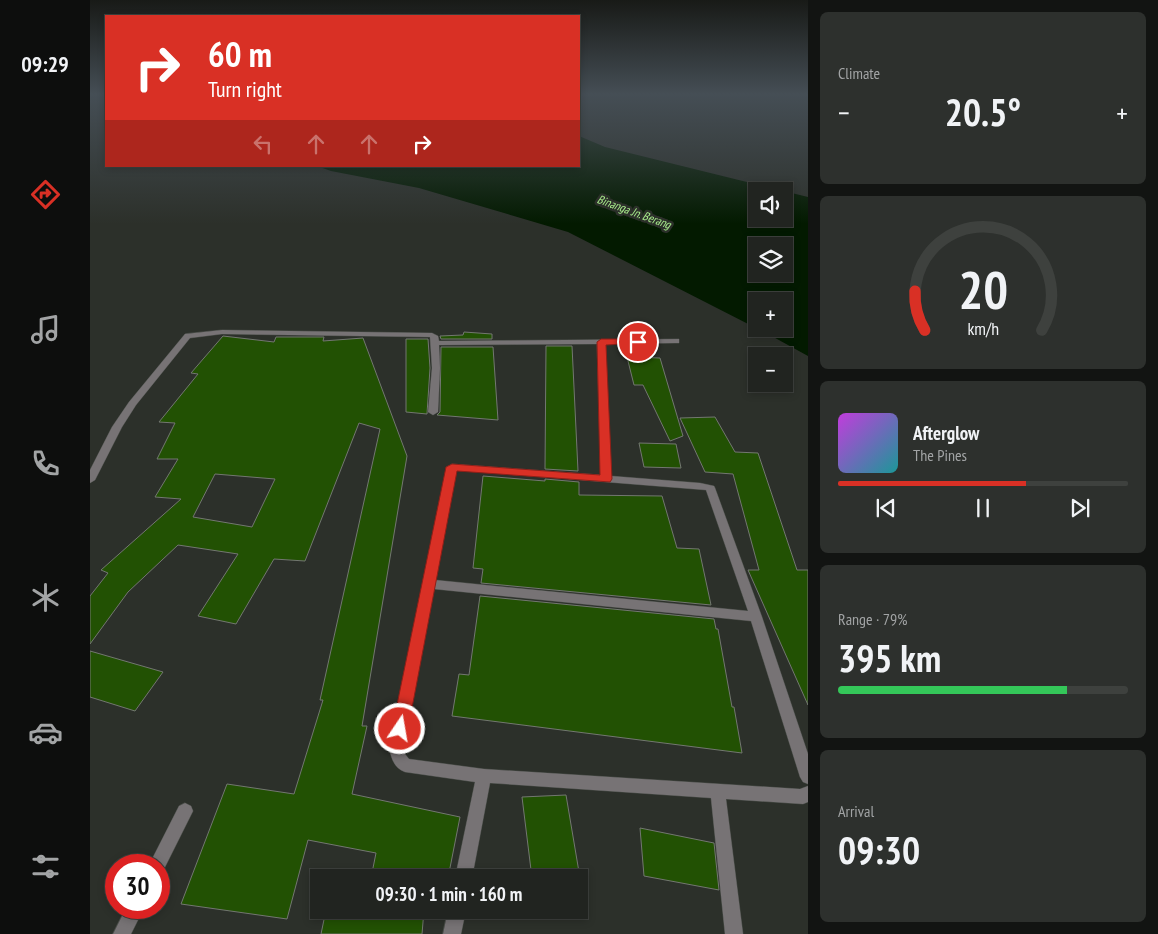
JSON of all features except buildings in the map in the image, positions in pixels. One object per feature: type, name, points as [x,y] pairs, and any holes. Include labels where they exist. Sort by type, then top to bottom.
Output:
[{"type":"street","points":[[90,480],[117,427],[132,404],[188,336],[222,332],[432,335],[436,338],[436,368],[432,412]]},
{"type":"street","points":[[436,343],[676,341]]},
{"type":"street","points":[[601,342],[606,479]]},
{"type":"street","points":[[808,777],[756,616],[710,488],[452,467],[396,747],[398,758],[405,765],[484,776],[718,793],[803,797],[808,793]]},
{"type":"street","points":[[430,584],[756,616]]},
{"type":"street","points":[[465,869],[484,776]]},
{"type":"street","points":[[718,793],[734,934]]},
{"type":"street","points":[[163,854],[185,810]]},
{"type":"street","points":[[122,934],[130,919]]},
{"type":"street","points":[[452,934],[454,919]]},
{"type":"water","name":"Binanga Jn. Berang","points":[[580,137],[605,147],[748,182],[748,227],[793,227],[793,193],[808,197],[808,356],[774,337],[793,337],[793,292],[748,292],[748,324],[568,232],[419,188],[331,171],[320,167],[580,167]]},
{"type":"route","points":[[400,729],[452,467],[606,479],[601,342],[638,342]]}]
